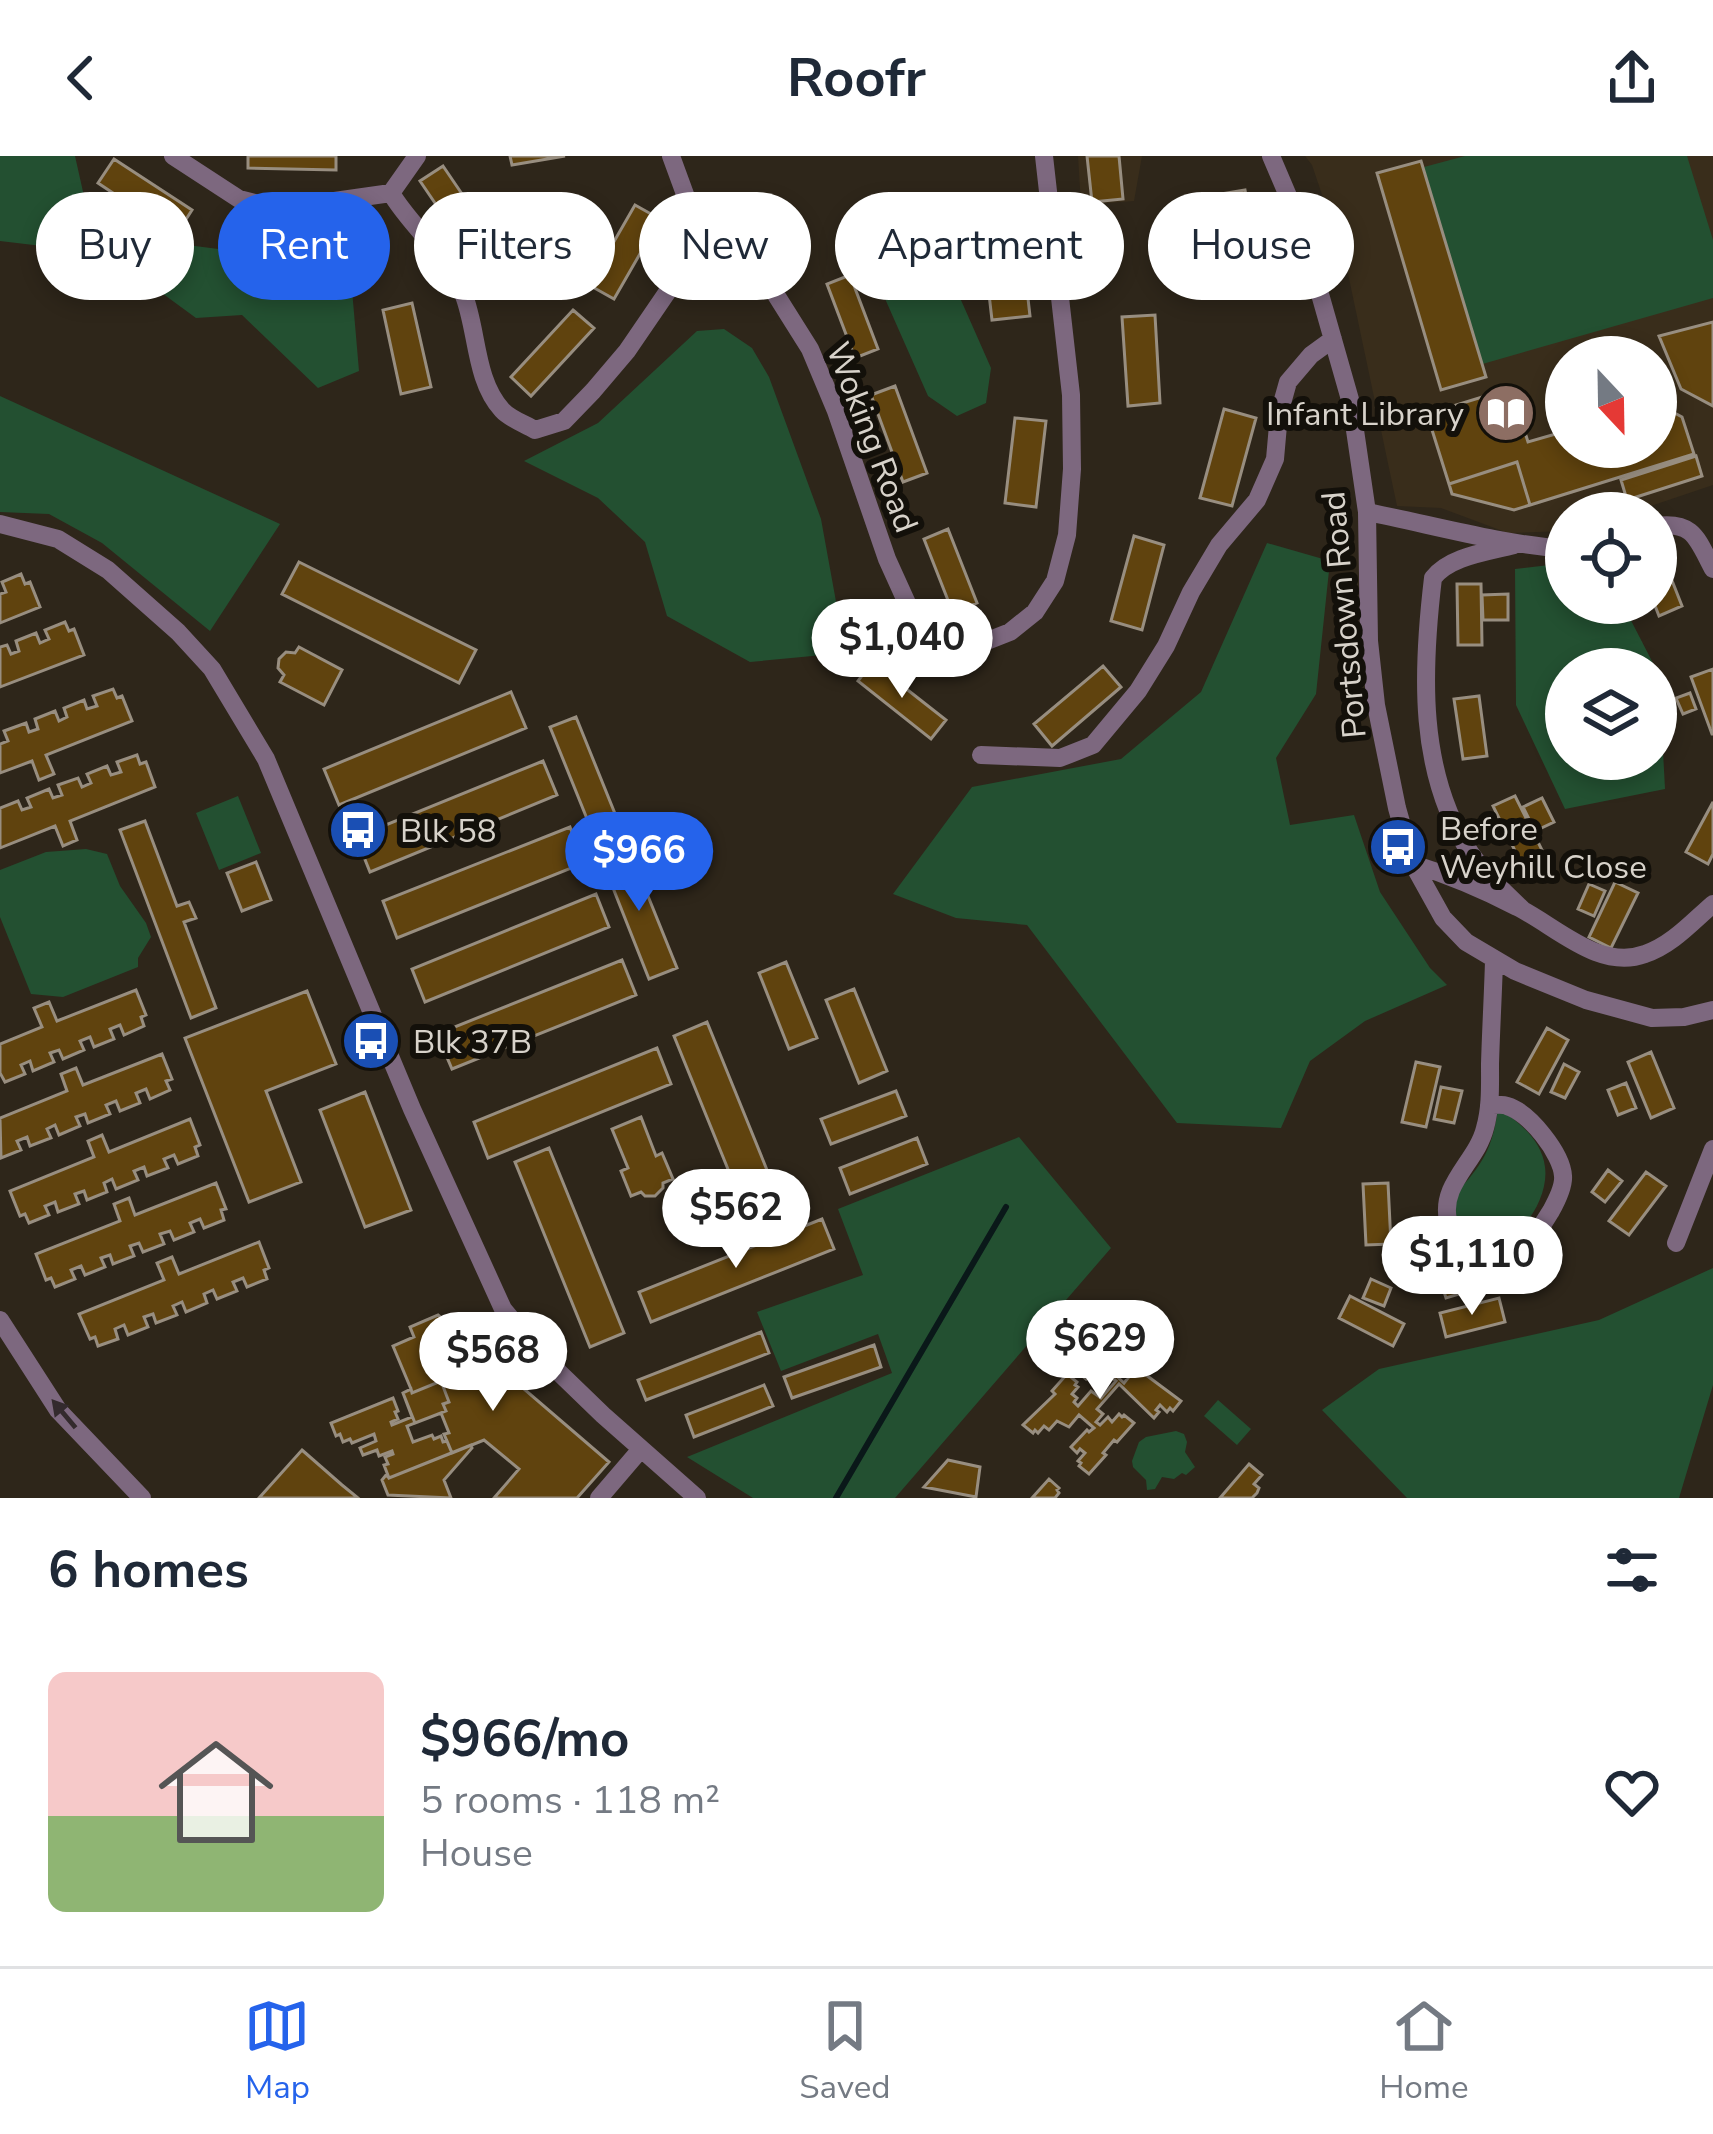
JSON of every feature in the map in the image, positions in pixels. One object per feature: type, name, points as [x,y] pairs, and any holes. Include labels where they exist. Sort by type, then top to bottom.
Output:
[{"type":"street","points":[[173,156],[239,199],[278,208],[391,193],[417,156]]},
{"type":"street","points":[[671,156],[684,192]]},
{"type":"street","name":"Woking Road","points":[[779,300],[809,350],[836,412],[887,559],[911,612],[937,635],[957,644],[977,645],[1010,632],[1035,612],[1055,581],[1067,536],[1072,469],[1071,395],[1044,156]]},
{"type":"street","name":"Portsdown Road","points":[[1271,156],[1300,224],[1351,403],[1367,512],[1369,641],[1376,705],[1413,864],[1443,918],[1494,962],[1586,1000],[1652,1018],[1713,1010]]},
{"type":"street","points":[[391,193],[463,291],[489,388],[503,412],[535,430],[564,421],[593,392],[662,300]]},
{"type":"street","points":[[981,755],[1060,758],[1094,745],[1138,691],[1220,545],[1257,500],[1275,459],[1288,382],[1311,355],[1333,339]]},
{"type":"street","points":[[1367,512],[1514,545],[1545,547]]},
{"type":"street","points":[[0,524],[58,539],[108,570],[212,669],[266,759],[412,1109],[503,1309],[543,1357],[698,1498]]},
{"type":"street","points":[[1677,524],[1693,533],[1713,569]]},
{"type":"street","points":[[1514,545],[1441,568],[1433,578],[1426,725],[1439,784],[1469,851],[1522,910]]},
{"type":"street","points":[[1413,864],[1449,875],[1522,910],[1580,945],[1622,958],[1644,955],[1670,941],[1713,904]]},
{"type":"street","points":[[1489,1105],[1518,1111],[1554,1150],[1564,1178],[1532,1238],[1494,1253],[1460,1247],[1452,1235],[1446,1204],[1485,1132],[1494,962]]},
{"type":"street","points":[[1676,1243],[1713,1149]]},
{"type":"street","points":[[0,1320],[58,1410],[142,1498]]},
{"type":"street","points":[[599,1498],[641,1448]]},
{"type":"shaded area","points":[[1078,156],[1142,156],[1134,201],[1124,202],[1124,192],[1080,192]]},
{"type":"shaded area","points":[[1305,156],[1713,156],[1713,485],[1677,497],[1677,492],[1545,492],[1545,532],[1508,533],[1441,508],[1397,506],[1354,300],[1354,192],[1321,192]]},
{"type":"green space","points":[[0,156],[75,156],[83,192],[36,192],[36,245],[0,241]]},
{"type":"green space","points":[[1465,156],[1687,156],[1713,240],[1713,298],[1580,336],[1545,336],[1545,346],[1479,365],[1424,167]]},
{"type":"green space","points":[[194,246],[218,249],[218,300],[353,300],[359,371],[318,388],[242,315],[196,318],[171,300],[194,300]]},
{"type":"green space","points":[[886,300],[961,300],[991,368],[986,403],[957,416],[928,396]]},
{"type":"green space","points":[[724,329],[752,348],[769,377],[821,519],[841,629],[823,655],[750,662],[667,616],[645,542],[598,498],[524,461],[598,423],[697,331]]},
{"type":"green space","points":[[0,396],[280,524],[210,631],[102,543],[49,514],[0,512]]},
{"type":"green space","points":[[1267,543],[1330,561],[1316,694],[1276,758],[1290,825],[1354,815],[1380,892],[1430,968],[1447,985],[1365,1021],[1310,1061],[1281,1128],[1177,1123],[1027,925],[956,918],[893,894],[972,787],[1121,759],[1201,692]]},
{"type":"green space","points":[[1545,565],[1545,624],[1633,624],[1645,648],[1545,648],[1545,767],[1516,705],[1515,569]]},
{"type":"green space","points":[[1551,780],[1665,780],[1665,789],[1565,809]]},
{"type":"green space","points":[[238,796],[261,853],[219,870],[196,813]]},
{"type":"green space","points":[[86,849],[107,854],[151,937],[138,967],[63,997],[31,994],[0,917],[0,870],[46,852]]},
{"type":"green space","points":[[1498,1108],[1521,1125],[1539,1148],[1545,1167],[1543,1190],[1533,1213],[1507,1238],[1486,1243],[1458,1239],[1454,1195],[1485,1156]]},
{"type":"green space","points":[[1019,1137],[1111,1248],[895,1498],[753,1498],[687,1457],[892,1373],[878,1334],[781,1371],[757,1312],[863,1275],[838,1209]]},
{"type":"green space","points":[[1713,1268],[1713,1385],[1679,1498],[1407,1498],[1322,1410],[1379,1369],[1599,1320]]},
{"type":"green space","points":[[1218,1400],[1251,1429],[1237,1445],[1204,1416]]},
{"type":"green space","points":[[1176,1431],[1184,1434],[1185,1452],[1195,1467],[1174,1479],[1162,1477],[1155,1489],[1147,1490],[1146,1480],[1132,1461],[1139,1442]]},
{"type":"building","points":[[248,156],[336,156],[336,170],[248,168]]},
{"type":"building","points":[[510,156],[565,156],[512,165]]},
{"type":"building","points":[[1087,156],[1119,156],[1122,192],[1091,192]]},
{"type":"building","points":[[114,159],[164,192],[112,192],[98,183]]},
{"type":"building","points":[[1421,161],[1486,377],[1441,390],[1377,173]]},
{"type":"building","points":[[443,166],[461,192],[427,192],[420,181]]},
{"type":"building","points":[[635,205],[639,207],[639,256],[615,297],[615,240]]},
{"type":"building","points":[[835,281],[835,300],[859,300],[878,349],[855,358],[827,284]]},
{"type":"building","points":[[990,300],[1028,300],[1030,316],[992,320]]},
{"type":"building","points":[[412,303],[431,387],[401,394],[383,310]]},
{"type":"building","points":[[573,310],[594,328],[531,396],[511,377]]},
{"type":"building","points":[[1155,315],[1160,403],[1128,406],[1122,317]]},
{"type":"building","points":[[1713,322],[1713,406],[1681,389],[1677,336],[1659,336]]},
{"type":"building","points":[[895,386],[927,473],[903,482],[871,395]]},
{"type":"building","points":[[1511,388],[1528,442],[1545,437],[1545,468],[1649,468],[1572,492],[1545,492],[1545,500],[1530,505],[1517,462],[1449,484],[1427,414]]},
{"type":"building","points":[[1224,409],[1256,418],[1232,506],[1200,498]]},
{"type":"building","points":[[1677,414],[1682,417],[1694,454],[1677,459]]},
{"type":"building","points":[[1015,418],[1046,421],[1036,507],[1005,503]]},
{"type":"building","points":[[1696,456],[1702,476],[1652,492],[1625,492],[1621,480],[1658,468],[1677,468],[1677,462]]},
{"type":"building","points":[[1517,462],[1530,505],[1514,510],[1452,494],[1449,484]]},
{"type":"building","points":[[948,529],[977,603],[953,613],[924,539]]},
{"type":"building","points":[[1134,536],[1164,545],[1142,630],[1111,621]]},
{"type":"building","points":[[299,562],[476,650],[459,683],[282,594]]},
{"type":"building","points":[[21,574],[25,584],[30,582],[40,607],[0,623],[0,594],[6,592],[2,582]]},
{"type":"building","points":[[1457,584],[1481,584],[1482,645],[1458,645]]},
{"type":"building","points":[[1508,594],[1508,620],[1483,620],[1482,595]]},
{"type":"building","points":[[65,622],[69,631],[74,629],[84,655],[0,687],[0,647],[7,645],[11,654],[19,651],[16,641],[36,633],[40,643],[49,639],[45,630]]},
{"type":"building","points":[[299,647],[342,670],[324,705],[280,682],[284,675],[278,668],[279,659]]},
{"type":"building","points":[[872,662],[946,720],[931,739],[858,681]]},
{"type":"building","points":[[1103,666],[1121,687],[1052,746],[1034,724]]},
{"type":"building","points":[[1713,669],[1713,734],[1712,734],[1691,677]]},
{"type":"building","points":[[113,689],[117,698],[122,696],[132,721],[46,755],[54,774],[39,780],[32,761],[0,773],[0,744],[8,741],[4,731],[26,723],[29,732],[38,729],[35,719],[55,711],[59,721],[67,717],[64,708],[84,700],[87,709],[97,706],[93,696]]},
{"type":"building","points":[[511,692],[526,728],[339,805],[324,769]]},
{"type":"building","points":[[1690,693],[1696,709],[1683,714],[1677,698]]},
{"type":"building","points":[[1479,696],[1487,756],[1463,759],[1454,699]]},
{"type":"building","points":[[576,717],[624,836],[598,846],[550,727]]},
{"type":"building","points":[[137,755],[140,764],[146,762],[155,787],[70,821],[77,840],[63,846],[55,826],[0,848],[0,808],[18,801],[22,810],[31,807],[27,798],[49,789],[53,798],[62,795],[58,785],[78,778],[82,787],[91,783],[87,774],[107,766],[111,775],[121,772],[117,762]]},
{"type":"building","points":[[543,761],[557,795],[370,872],[356,837]]},
{"type":"building","points":[[1515,796],[1542,850],[1520,861],[1493,806]]},
{"type":"building","points":[[1542,798],[1554,822],[1535,831],[1523,807]]},
{"type":"building","points":[[1713,802],[1713,854],[1708,864],[1686,852]]},
{"type":"building","points":[[145,821],[177,906],[189,902],[196,918],[184,922],[216,1008],[191,1018],[120,830]]},
{"type":"building","points":[[570,827],[584,863],[397,938],[383,901]]},
{"type":"building","points":[[629,849],[677,968],[649,979],[602,860]]},
{"type":"building","points":[[256,862],[271,900],[242,911],[227,873]]},
{"type":"building","points":[[1615,882],[1638,893],[1611,948],[1589,937]]},
{"type":"building","points":[[1589,884],[1605,891],[1594,916],[1578,909]]},
{"type":"building","points":[[596,894],[609,927],[425,1002],[412,969]]},
{"type":"building","points":[[622,960],[636,995],[452,1069],[437,1034]]},
{"type":"building","points":[[786,962],[817,1038],[789,1049],[759,973]]},
{"type":"building","points":[[854,989],[887,1071],[859,1083],[826,1000]]},
{"type":"building","points":[[136,990],[146,1015],[141,1017],[144,1026],[124,1035],[120,1025],[110,1029],[114,1039],[94,1047],[90,1037],[80,1041],[84,1050],[63,1059],[59,1050],[50,1053],[54,1062],[33,1071],[30,1061],[21,1065],[25,1074],[5,1082],[0,1073],[0,1044],[42,1027],[34,1008],[49,1002],[57,1021]]},
{"type":"building","points":[[307,991],[336,1064],[266,1091],[301,1182],[249,1202],[185,1038]]},
{"type":"building","points":[[707,1022],[782,1207],[749,1221],[674,1036]]},
{"type":"building","points":[[1547,1028],[1568,1040],[1539,1094],[1517,1082]]},
{"type":"building","points":[[657,1048],[671,1084],[488,1158],[474,1122]]},
{"type":"building","points":[[1651,1052],[1674,1108],[1651,1118],[1628,1062]]},
{"type":"building","points":[[162,1054],[172,1079],[166,1081],[170,1090],[150,1099],[146,1089],[136,1093],[140,1103],[120,1111],[116,1101],[106,1105],[110,1114],[88,1123],[85,1114],[76,1117],[80,1126],[59,1135],[55,1125],[47,1129],[51,1138],[30,1146],[27,1137],[17,1141],[21,1150],[1,1158],[0,1118],[67,1091],[61,1074],[76,1068],[83,1085]]},
{"type":"building","points":[[1416,1062],[1440,1067],[1426,1127],[1402,1122]]},
{"type":"building","points":[[1564,1064],[1579,1072],[1565,1098],[1551,1092]]},
{"type":"building","points":[[1626,1083],[1636,1108],[1618,1115],[1608,1090]]},
{"type":"building","points":[[1441,1087],[1462,1091],[1454,1123],[1434,1119]]},
{"type":"building","points":[[896,1091],[906,1116],[831,1144],[821,1119]]},
{"type":"building","points":[[365,1092],[411,1210],[365,1227],[320,1110]]},
{"type":"building","points":[[641,1117],[656,1156],[662,1153],[673,1179],[663,1183],[655,1196],[641,1192],[631,1196],[621,1171],[628,1168],[612,1129]]},
{"type":"building","points":[[190,1119],[200,1145],[195,1147],[198,1156],[178,1164],[174,1155],[164,1159],[168,1168],[147,1176],[144,1167],[134,1171],[138,1180],[116,1189],[112,1179],[104,1183],[107,1192],[87,1200],[84,1191],[75,1194],[79,1204],[58,1212],[55,1202],[45,1206],[49,1215],[29,1223],[25,1214],[20,1216],[10,1191],[94,1157],[88,1141],[102,1135],[109,1152]]},
{"type":"building","points":[[917,1138],[927,1164],[850,1194],[840,1168]]},
{"type":"building","points":[[549,1148],[624,1333],[590,1347],[515,1162]]},
{"type":"building","points":[[1608,1170],[1622,1181],[1605,1202],[1592,1192]]},
{"type":"building","points":[[1646,1172],[1666,1186],[1629,1235],[1609,1221]]},
{"type":"building","points":[[216,1183],[226,1209],[221,1210],[224,1220],[204,1228],[200,1219],[190,1223],[194,1232],[174,1240],[170,1231],[160,1234],[164,1244],[143,1252],[139,1243],[130,1246],[134,1256],[113,1264],[110,1255],[101,1258],[105,1267],[85,1275],[81,1266],[71,1270],[75,1279],[55,1287],[51,1278],[46,1280],[36,1254],[120,1221],[114,1204],[129,1198],[135,1215]]},
{"type":"building","points":[[1388,1183],[1391,1244],[1366,1245],[1363,1184]]},
{"type":"building","points":[[822,1219],[834,1249],[651,1322],[639,1292]]},
{"type":"building","points":[[259,1242],[269,1268],[264,1270],[267,1279],[247,1287],[243,1278],[233,1282],[237,1291],[217,1299],[213,1290],[204,1294],[207,1303],[186,1312],[182,1302],[173,1306],[177,1315],[156,1323],[153,1314],[144,1317],[148,1327],[128,1335],[124,1325],[115,1329],[118,1339],[98,1346],[95,1337],[90,1339],[79,1314],[164,1280],[157,1263],[172,1257],[179,1274]]},
{"type":"building","points":[[1468,1271],[1473,1290],[1446,1298],[1440,1279]]},
{"type":"building","points":[[1371,1279],[1391,1288],[1384,1306],[1363,1298]]},
{"type":"building","points":[[1350,1296],[1404,1324],[1393,1346],[1339,1318]]},
{"type":"building","points":[[1499,1298],[1505,1322],[1446,1337],[1440,1313]]},
{"type":"building","points":[[438,1315],[609,1462],[577,1498],[494,1498],[519,1469],[484,1440],[452,1453],[441,1413],[415,1423],[403,1393],[411,1389],[393,1346],[414,1337],[410,1327]]},
{"type":"building","points":[[1109,1327],[1122,1338],[1107,1367],[1124,1383],[1128,1378],[1122,1367],[1130,1357],[1181,1401],[1173,1411],[1160,1405],[1154,1418],[1119,1384],[1097,1409],[1103,1414],[1096,1422],[1100,1425],[1108,1417],[1112,1422],[1119,1414],[1134,1423],[1114,1440],[1089,1474],[1078,1461],[1085,1453],[1071,1447],[1094,1428],[1079,1415],[1069,1427],[1057,1421],[1038,1433],[1023,1425],[1055,1394],[1052,1391],[1067,1374],[1077,1382],[1072,1394],[1078,1406],[1091,1391],[1101,1398],[1116,1381],[1102,1369],[1098,1374],[1093,1370],[1086,1379],[1073,1368]]},
{"type":"building","points":[[761,1332],[769,1353],[646,1400],[638,1380]]},
{"type":"building","points":[[874,1345],[881,1367],[792,1398],[784,1377]]},
{"type":"building","points":[[441,1381],[449,1402],[443,1404],[446,1411],[407,1426],[413,1442],[441,1436],[452,1453],[389,1478],[384,1465],[392,1451],[363,1455],[360,1448],[376,1441],[374,1434],[352,1443],[336,1436],[331,1423],[393,1398],[398,1419],[392,1425],[412,1417],[403,1393]]},
{"type":"building","points":[[764,1385],[773,1406],[694,1437],[686,1415]]},
{"type":"building","points":[[471,1445],[444,1480],[451,1498],[388,1495],[382,1480],[386,1475],[389,1478]]},
{"type":"building","points":[[302,1450],[342,1485],[358,1498],[259,1498]]},
{"type":"building","points":[[948,1460],[980,1467],[976,1497],[924,1487]]},
{"type":"building","points":[[1249,1464],[1262,1475],[1254,1484],[1257,1493],[1252,1498],[1220,1498]]},
{"type":"building","points":[[1049,1479],[1059,1488],[1055,1498],[1032,1498]]},
{"type":"waterway","points":[[836,1498],[1006,1207]]},
{"type":"place","name":"Infant Library","points":[[1506,413]]},
{"type":"place","name":"Blk 58","points":[[358,830]]},
{"type":"place","name":"Before Weyhill Close","points":[[1398,847]]},
{"type":"place","name":"Blk 37B","points":[[371,1041]]}]
